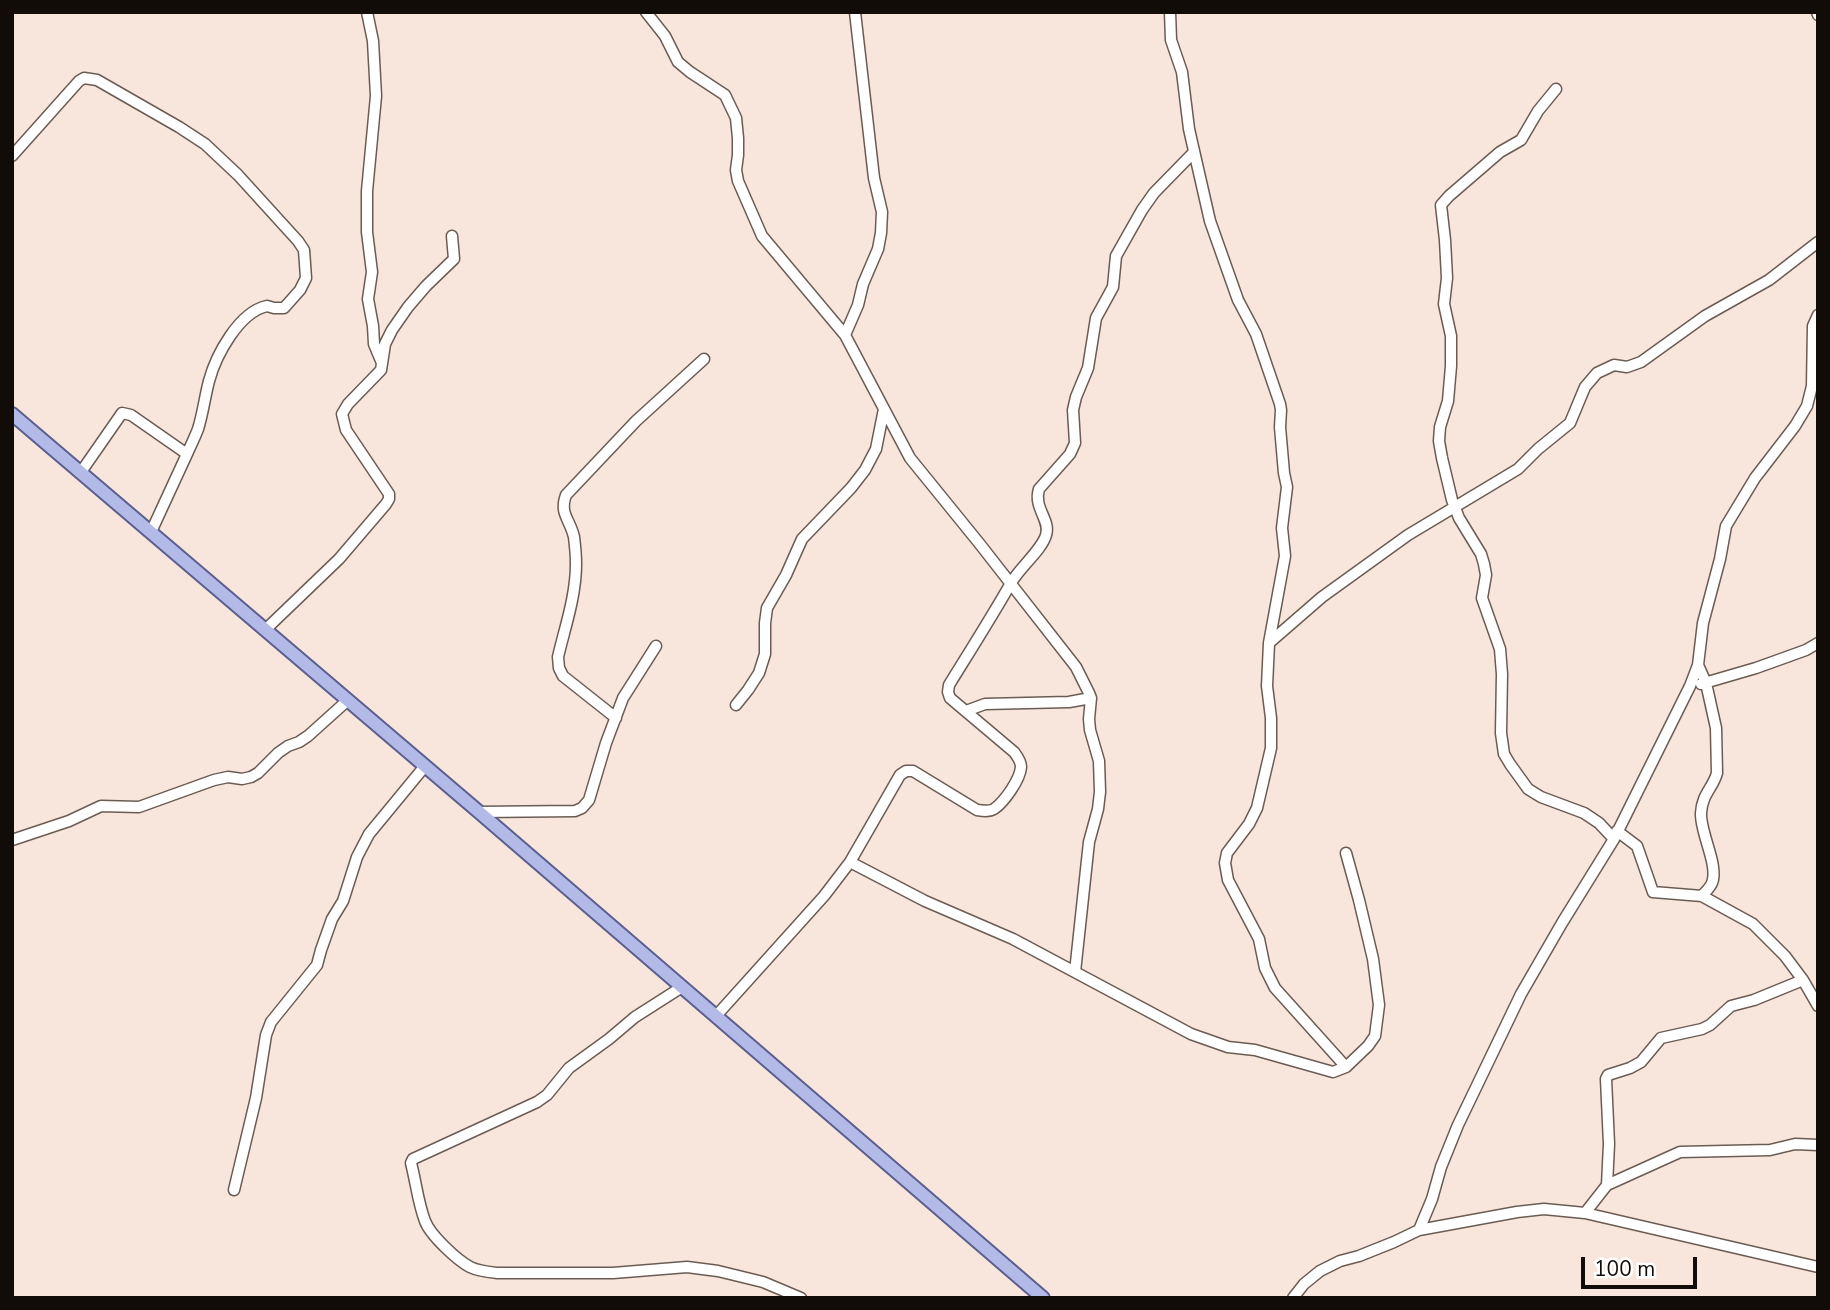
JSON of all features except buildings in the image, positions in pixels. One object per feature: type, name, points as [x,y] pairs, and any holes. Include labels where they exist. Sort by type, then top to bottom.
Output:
[{"type":"main road","points":[[12,414],[1043,1298]]},
{"type":"street","points":[[367,12],[373,41],[376,96],[367,191],[367,232],[372,272],[368,299],[374,344],[382,363]]},
{"type":"street","points":[[646,12],[665,36],[678,62],[729,100],[736,118],[738,181],[762,236],[845,335],[910,458],[1076,667],[1091,698],[1090,730],[1099,761],[1100,792],[1089,842],[1075,972]]},
{"type":"street","points":[[845,335],[878,249],[882,212],[874,178],[855,12]]},
{"type":"street","points":[[1170,12],[1171,40],[1182,72],[1185,108],[1210,221],[1238,300],[1256,334],[1281,410],[1283,473],[1287,487],[1282,528],[1285,556],[1269,643],[1266,686],[1271,718],[1271,748],[1258,808],[1227,853],[1225,863],[1228,880],[1259,939],[1265,968],[1275,988],[1346,1067]]},
{"type":"street","points":[[12,156],[79,81],[84,78],[97,80],[205,145],[275,214],[304,250],[306,278],[300,290],[284,308],[267,306],[252,312],[237,325],[227,342],[209,378],[197,431],[150,532]]},
{"type":"street","points":[[1556,89],[1538,111],[1521,140],[1500,152],[1441,205],[1447,278],[1444,304],[1451,336],[1451,366],[1448,401],[1440,427],[1440,441],[1454,507],[1484,564],[1486,575],[1482,598],[1500,649],[1504,754],[1528,789],[1541,797],[1584,813],[1637,846],[1653,892],[1702,896],[1753,924],[1785,956],[1818,1006]]},
{"type":"street","points":[[716,1016],[824,896],[850,862],[900,775],[913,771],[977,810],[985,812],[993,809],[1011,791],[1021,768],[1020,759],[950,698],[949,685],[1011,582],[1046,536],[1047,528],[1038,505],[1038,494],[1070,454],[1075,443],[1073,410],[1088,368],[1096,318],[1113,287],[1116,256],[1154,193],[1194,152]]},
{"type":"street","points":[[265,631],[339,559],[389,499],[389,494],[346,430],[342,418],[343,410],[381,370],[385,344],[408,307],[454,259],[452,236]]},
{"type":"street","points":[[1269,643],[1332,589],[1408,535],[1518,469],[1538,449],[1566,429],[1585,387],[1597,373],[1614,365],[1627,367],[1641,362],[1705,316],[1769,280],[1818,242]]},
{"type":"street","points":[[1419,1230],[1458,1125],[1521,994],[1616,835],[1690,686],[1698,665],[1703,623],[1726,526],[1755,478],[1807,406],[1812,386],[1813,326],[1818,315]]},
{"type":"street","points":[[616,718],[563,676],[559,668],[558,657],[573,593],[576,564],[573,535],[563,511],[563,503],[566,495],[636,421],[704,359]]},
{"type":"street","points":[[736,705],[760,673],[765,654],[767,608],[802,539],[865,470],[876,449],[884,409]]},
{"type":"street","points":[[80,472],[122,413],[131,415],[187,454]]},
{"type":"street","points":[[1690,686],[1769,664],[1818,643]]},
{"type":"street","points":[[479,812],[554,812],[582,808],[589,800],[623,698],[656,646]]},
{"type":"street","points":[[1698,665],[1706,683],[1716,728],[1717,773],[1705,794],[1701,810],[1701,825],[1713,876],[1711,886],[1702,896]]},
{"type":"street","points":[[966,711],[985,704],[1069,702],[1091,698]]},
{"type":"street","points":[[12,839],[69,821],[101,806],[139,807],[214,780],[251,777],[278,753],[308,736],[348,700]]},
{"type":"street","points":[[234,1190],[271,1022],[317,965],[332,919],[344,901],[357,857],[369,834],[425,766]]},
{"type":"street","points":[[850,862],[925,901],[1013,939],[1191,1034],[1228,1047],[1255,1050],[1333,1072],[1346,1067],[1375,1036],[1379,1005],[1373,959],[1346,853]]},
{"type":"street","points":[[1607,1185],[1608,1075],[1641,1062],[1661,1038],[1702,1029],[1731,1006],[1754,1000],[1803,980]]},
{"type":"street","points":[[682,987],[635,1017],[609,1040],[569,1068],[547,1095],[537,1102],[413,1159],[411,1163],[426,1224],[431,1233],[460,1259],[481,1271],[613,1273],[687,1267],[763,1282],[801,1298]]},
{"type":"street","points":[[1585,1213],[1607,1185],[1680,1152],[1770,1150],[1795,1144],[1818,1145]]},
{"type":"street","points":[[1293,1298],[1320,1270],[1419,1230],[1544,1209],[1585,1213],[1818,1267]]}]
